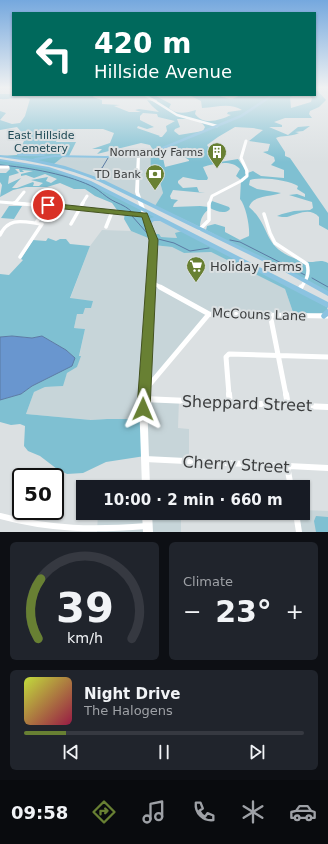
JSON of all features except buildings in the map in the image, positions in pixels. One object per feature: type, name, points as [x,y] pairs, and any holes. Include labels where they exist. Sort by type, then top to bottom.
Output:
[{"type":"main road","points":[[2,161],[32,160],[39,156],[106,157],[138,155],[158,151],[246,113]]},
{"type":"main road","points":[[138,155],[136,186],[138,198],[153,240],[143,396],[146,480]]},
{"type":"main road","points":[[0,156],[64,156]]},
{"type":"main road","points":[[0,156],[47,162],[86,174],[306,281],[328,294]]},
{"type":"main road","points":[[47,162],[44,160],[52,156]]},
{"type":"main road","points":[[2,161],[49,168],[80,178],[300,289],[327,310]]},
{"type":"main road","points":[[148,223],[155,219],[165,220]]},
{"type":"street","points":[[174,113],[217,126]]},
{"type":"street","points":[[200,229],[209,220],[209,203],[212,196],[242,181],[246,176],[246,170],[242,164],[241,157],[246,141]]},
{"type":"street","points":[[0,167],[8,167]]},
{"type":"street","points":[[16,203],[24,192]]},
{"type":"street","points":[[36,222],[56,193]]},
{"type":"street","points":[[71,224],[87,196]]},
{"type":"street","points":[[0,202],[48,205],[144,215]]},
{"type":"street","points":[[106,227],[112,212]]},
{"type":"street","points":[[264,214],[274,242],[307,264],[308,274],[306,281],[300,289]]},
{"type":"street","points":[[0,236],[4,227],[11,222],[36,222],[42,224],[20,257]]},
{"type":"street","name":"McCouns Lane","points":[[150,281],[209,314],[270,314],[327,310]]},
{"type":"street","points":[[143,396],[209,314]]},
{"type":"street","points":[[270,314],[288,405]]},
{"type":"street","points":[[230,403],[226,356],[229,354],[328,357]]},
{"type":"street","name":"Sheppard Street","points":[[143,396],[230,403],[328,407]]},
{"type":"street","name":"Cherry Street","points":[[145,459],[328,468]]},
{"type":"street","points":[[287,466],[290,480]]},
{"type":"street","points":[[0,516],[36,526],[62,530],[147,529]]},
{"type":"street","points":[[297,520],[299,532]]},
{"type":"shaded area","points":[[151,153],[149,175],[158,176],[163,193],[155,207],[100,180],[54,164],[64,156],[93,157]]},
{"type":"shaded area","points":[[155,219],[186,230],[178,238],[160,237],[152,234],[150,221]]},
{"type":"shaded area","points":[[102,230],[131,231],[153,240],[153,245],[172,247],[184,253],[211,252],[285,289],[294,315],[209,314],[149,387],[143,399],[179,399],[178,428],[189,429],[189,462],[146,458],[107,419],[91,420],[26,414],[34,392],[45,387],[62,386],[67,373],[77,367],[85,329],[74,328],[77,314],[93,301],[70,299],[90,246]]},
{"type":"shaded area","points":[[12,336],[32,338],[42,336],[66,350],[75,358],[72,366],[32,386],[21,394],[0,400],[0,337]]},
{"type":"shaded area","points":[[310,510],[328,511],[328,532],[299,532],[297,520],[310,520]]},
{"type":"shaded area","points":[[98,520],[181,520],[181,532],[97,532]]},
{"type":"green space","points":[[0,113],[6,113],[0,120]]},
{"type":"green space","name":"East Hillside Cemetery","points":[[26,113],[195,113],[199,118],[203,120],[212,121],[231,115],[227,114],[228,113],[309,113],[312,118],[285,118],[274,122],[282,125],[282,127],[269,127],[288,135],[298,127],[310,126],[303,131],[295,132],[299,133],[276,138],[285,152],[285,156],[290,158],[328,213],[328,230],[319,225],[319,217],[312,212],[304,212],[287,217],[277,216],[294,211],[310,210],[313,208],[312,202],[289,195],[297,194],[305,197],[305,194],[297,189],[298,186],[288,182],[260,178],[250,180],[249,185],[257,189],[281,193],[258,198],[251,203],[249,207],[256,214],[270,240],[281,251],[302,261],[321,261],[328,263],[328,294],[206,230],[207,226],[215,224],[225,227],[225,232],[240,240],[249,236],[247,217],[240,199],[241,180],[236,176],[240,169],[236,166],[222,163],[203,167],[208,178],[207,180],[183,177],[178,181],[183,188],[197,187],[199,192],[205,193],[173,190],[170,196],[171,199],[178,200],[173,207],[209,207],[212,201],[229,207],[230,209],[223,212],[210,208],[203,216],[200,227],[155,206],[163,193],[158,175],[148,175],[153,150],[150,145],[141,143],[97,154],[102,149],[92,149],[110,143],[114,133],[103,129],[61,129],[56,142],[76,142],[69,156],[64,156],[54,164],[0,156],[17,155],[28,133],[24,135],[17,127],[0,130],[0,120],[12,124],[20,123]],"holes":[[[143,113],[157,114],[158,117],[175,121],[166,126],[167,131],[162,137],[159,137],[160,136],[137,128],[138,126],[147,129],[154,127],[140,120],[140,116]],[[177,119],[197,121],[205,127],[203,131],[179,135],[174,131],[180,127]],[[235,127],[263,130],[249,141],[270,144],[268,151],[263,152],[274,157],[275,161],[271,165],[284,170],[284,178],[261,176],[253,171],[245,174],[245,169],[238,159],[220,162],[213,159],[215,155],[224,154],[212,152],[207,145]],[[168,146],[189,160],[189,161],[165,167],[161,149]]]},
{"type":"green space","points":[[0,160],[48,168],[80,178],[161,219],[150,221],[152,234],[159,234],[161,237],[177,238],[175,233],[186,230],[327,307],[328,313],[294,315],[285,289],[211,252],[184,253],[172,247],[153,245],[153,240],[131,231],[124,219],[125,213],[117,210],[112,203],[95,196],[85,189],[74,189],[60,183],[47,187],[26,187],[13,190],[0,197],[2,185],[0,182],[0,173],[6,173],[10,169],[9,167],[0,166]],"holes":[[[15,169],[19,169],[20,172],[24,172],[22,170],[33,171],[21,174],[21,176],[26,175],[34,178],[45,174],[57,179],[51,183],[46,181],[48,177],[31,180],[43,183],[39,186],[33,186],[33,182],[17,188],[12,188],[21,178],[8,184],[9,176],[19,173]]]},
{"type":"green space","points":[[9,206],[22,206],[14,219],[1,218]]},
{"type":"green space","points":[[48,238],[56,241],[66,239],[70,244],[90,246],[70,298],[93,301],[91,308],[85,308],[83,314],[77,314],[74,328],[85,329],[79,356],[81,356],[77,367],[67,373],[63,386],[45,387],[34,392],[26,414],[91,420],[143,419],[145,456],[106,462],[83,473],[67,474],[64,472],[64,468],[56,468],[40,456],[28,451],[24,446],[25,426],[20,424],[11,425],[0,422],[0,400],[21,394],[32,386],[71,366],[75,358],[66,350],[42,336],[32,338],[12,336],[0,337],[0,274],[9,275],[23,260],[21,259],[33,240],[46,241]]},
{"type":"green space","points":[[316,516],[328,517],[328,532],[316,532],[314,521]]},
{"type":"waterway","points":[[94,172],[102,168],[108,158]]},
{"type":"waterway","points":[[0,165],[36,170],[74,179],[95,188],[131,211]]},
{"type":"waterway","points":[[132,216],[147,233]]},
{"type":"waterway","points":[[158,239],[174,243],[190,251],[209,248]]},
{"type":"waterway","points":[[230,240],[240,242],[305,275]]},
{"type":"waterway","points":[[312,278],[328,287]]},
{"type":"place","name":"Normandy Farms","points":[[217,169]]},
{"type":"place","name":"TD Bank","points":[[155,191]]},
{"type":"place","name":"Holiday Farms","points":[[196,283]]},
{"type":"route","points":[[48,205],[144,215],[147,220],[151,229],[153,240],[148,304],[143,409]]}]
